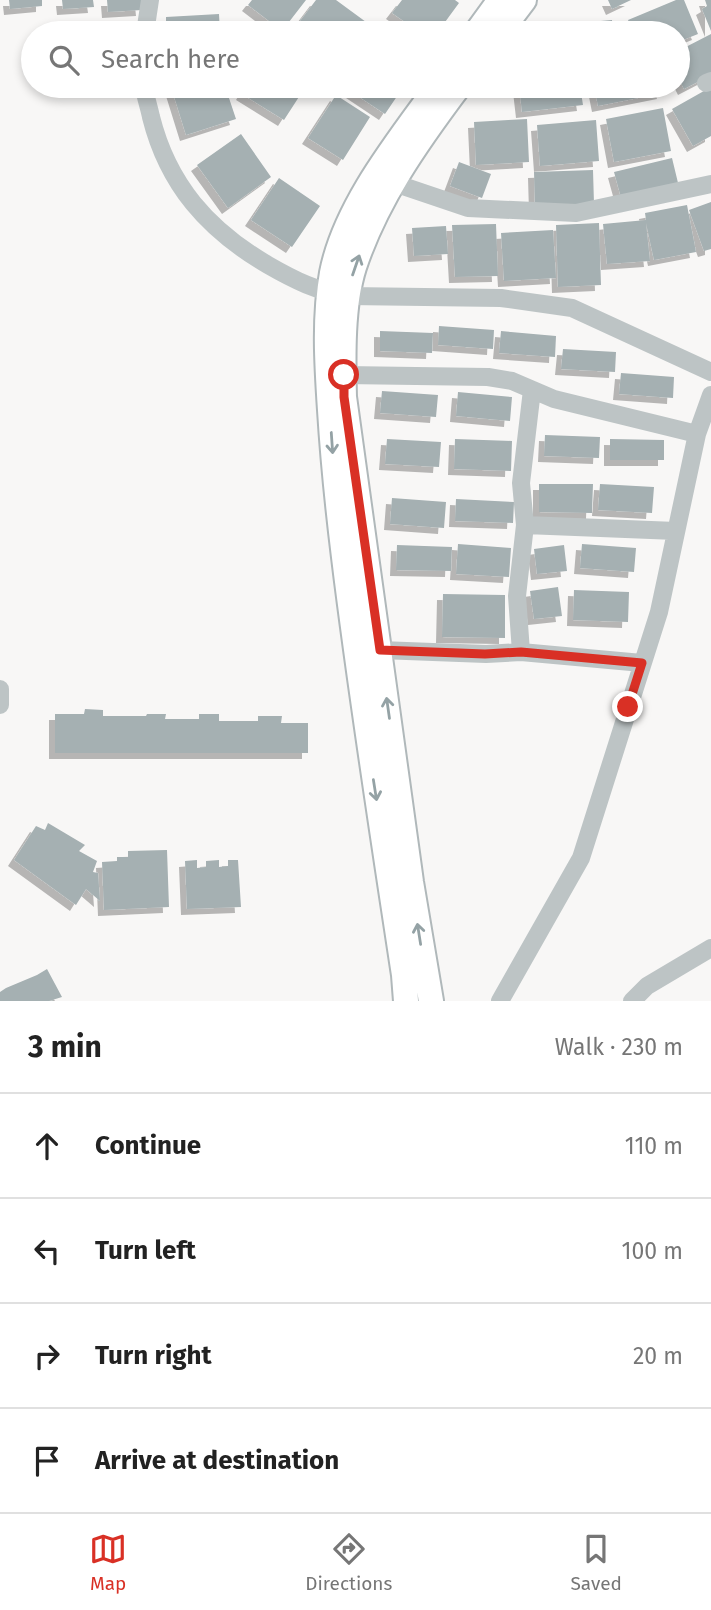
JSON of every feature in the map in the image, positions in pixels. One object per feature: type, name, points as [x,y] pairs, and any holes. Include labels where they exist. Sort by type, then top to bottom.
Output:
[{"type":"street","points":[[147,21],[150,0]]},
{"type":"street","points":[[485,21],[500,0]]},
{"type":"street","points":[[508,21],[524,0]]},
{"type":"street","points":[[148,98],[158,145],[177,183],[204,218],[246,253],[298,283],[339,295],[501,298],[572,308],[711,372]]},
{"type":"street","points":[[430,98],[373,179],[343,235],[332,272],[339,295],[344,397],[430,1001]]},
{"type":"street","points":[[406,1001],[362,703],[334,483],[327,376],[339,295],[391,183],[451,98]]},
{"type":"street","points":[[391,183],[468,208],[576,213],[711,184]]},
{"type":"street","points":[[344,375],[488,377],[512,381],[554,399],[697,434]]},
{"type":"street","points":[[521,652],[517,596],[525,526],[521,483],[533,390]]},
{"type":"street","points":[[500,1001],[581,858],[659,612],[697,434],[711,395]]},
{"type":"street","points":[[525,526],[676,531]]},
{"type":"street","points":[[380,650],[485,654],[521,652],[642,663]]},
{"type":"street","points":[[0,689],[0,705]]},
{"type":"street","points":[[632,1001],[647,986],[711,948]]},
{"type":"building","points":[[9,0],[42,0],[42,6],[10,9]]},
{"type":"building","points":[[62,0],[93,0],[94,7],[63,9]]},
{"type":"building","points":[[107,0],[141,0],[142,10],[108,12]]},
{"type":"building","points":[[252,0],[306,0],[290,21],[269,21],[248,5]]},
{"type":"building","points":[[316,0],[336,0],[365,21],[300,21]]},
{"type":"building","points":[[402,0],[455,0],[459,3],[446,21],[404,21],[392,13]]},
{"type":"building","points":[[608,0],[631,0],[612,9]]},
{"type":"building","points":[[676,0],[684,0],[698,34],[690,37],[690,21],[628,20]]},
{"type":"building","points":[[705,0],[711,0],[711,31],[702,9],[707,6]]},
{"type":"building","points":[[219,14],[219,21],[166,21],[166,17]]},
{"type":"building","points":[[711,34],[711,75],[690,86],[690,45]]},
{"type":"building","points":[[711,87],[711,136],[693,146],[672,109]]},
{"type":"building","points":[[174,98],[229,98],[236,119],[186,135]]},
{"type":"building","points":[[248,98],[298,98],[284,120]]},
{"type":"building","points":[[334,98],[341,98],[370,117],[343,160],[308,138]]},
{"type":"building","points":[[361,98],[396,98],[385,114]]},
{"type":"building","points":[[520,98],[582,98],[583,105],[522,112]]},
{"type":"building","points":[[596,98],[638,98],[598,106]]},
{"type":"building","points":[[663,108],[671,151],[614,162],[606,119]]},
{"type":"building","points":[[527,119],[529,162],[476,165],[474,122]]},
{"type":"building","points":[[596,120],[599,161],[540,166],[537,125]]},
{"type":"building","points":[[241,134],[271,177],[228,208],[197,165]]},
{"type":"building","points":[[672,158],[679,187],[622,201],[614,172]]},
{"type":"building","points":[[459,162],[491,174],[482,198],[450,186]]},
{"type":"building","points":[[593,170],[594,204],[535,206],[534,172]]},
{"type":"building","points":[[279,178],[320,206],[292,247],[251,220]]},
{"type":"building","points":[[711,202],[711,249],[704,251],[689,210]]},
{"type":"building","points":[[687,205],[696,252],[654,260],[646,223],[650,261],[607,264],[603,224],[646,220],[645,213]]},
{"type":"building","points":[[599,223],[601,285],[558,287],[556,225]]},
{"type":"building","points":[[496,224],[498,276],[455,277],[452,225]]},
{"type":"building","points":[[446,226],[448,254],[414,256],[412,228]]},
{"type":"building","points":[[553,230],[556,278],[504,281],[501,233]]},
{"type":"building","points":[[439,326],[494,330],[493,349],[438,345]]},
{"type":"building","points":[[380,331],[433,333],[432,353],[380,351]]},
{"type":"building","points":[[501,331],[556,336],[555,357],[499,353]]},
{"type":"building","points":[[563,349],[616,352],[615,372],[561,369]]},
{"type":"building","points":[[621,373],[674,377],[673,398],[619,394]]},
{"type":"building","points":[[382,391],[438,395],[436,417],[380,413]]},
{"type":"building","points":[[458,392],[512,397],[510,421],[456,416]]},
{"type":"building","points":[[545,435],[600,437],[599,458],[544,456]]},
{"type":"building","points":[[387,439],[441,442],[439,467],[385,464]]},
{"type":"building","points":[[455,439],[512,441],[511,471],[454,469]]},
{"type":"building","points":[[610,439],[664,440],[664,460],[610,460]]},
{"type":"building","points":[[539,484],[593,484],[592,513],[539,512]]},
{"type":"building","points":[[600,484],[654,487],[652,513],[598,510]]},
{"type":"building","points":[[392,498],[446,502],[444,528],[390,524]]},
{"type":"building","points":[[456,499],[514,502],[513,523],[455,521]]},
{"type":"building","points":[[458,544],[511,548],[509,577],[456,574]]},
{"type":"building","points":[[582,544],[636,548],[634,572],[580,568]]},
{"type":"building","points":[[397,545],[452,547],[451,571],[396,570]]},
{"type":"building","points":[[564,545],[567,571],[537,574],[534,549]]},
{"type":"building","points":[[558,587],[562,616],[534,619],[530,591]]},
{"type":"building","points":[[574,590],[629,592],[628,622],[573,620]]},
{"type":"building","points":[[443,594],[505,595],[505,638],[442,637]]},
{"type":"building","points":[[85,709],[103,710],[103,716],[166,714],[165,719],[199,719],[199,714],[219,714],[219,721],[258,721],[258,716],[282,716],[281,723],[308,723],[308,753],[55,753],[55,714],[84,714]]},
{"type":"building","points":[[48,823],[85,845],[79,851],[97,861],[93,872],[98,873],[100,901],[86,889],[76,905],[14,860],[36,826],[45,830]]},
{"type":"building","points":[[167,850],[169,907],[104,910],[102,862],[128,857],[128,851]]},
{"type":"building","points":[[197,860],[197,868],[206,867],[206,861],[219,860],[219,867],[228,866],[228,860],[238,860],[241,907],[187,909],[185,861]]},
{"type":"building","points":[[47,969],[62,997],[49,1001],[0,1001],[0,992]]},
{"type":"route","points":[[344,375],[344,397],[380,650],[485,654],[521,652],[642,663],[628,707]]}]
